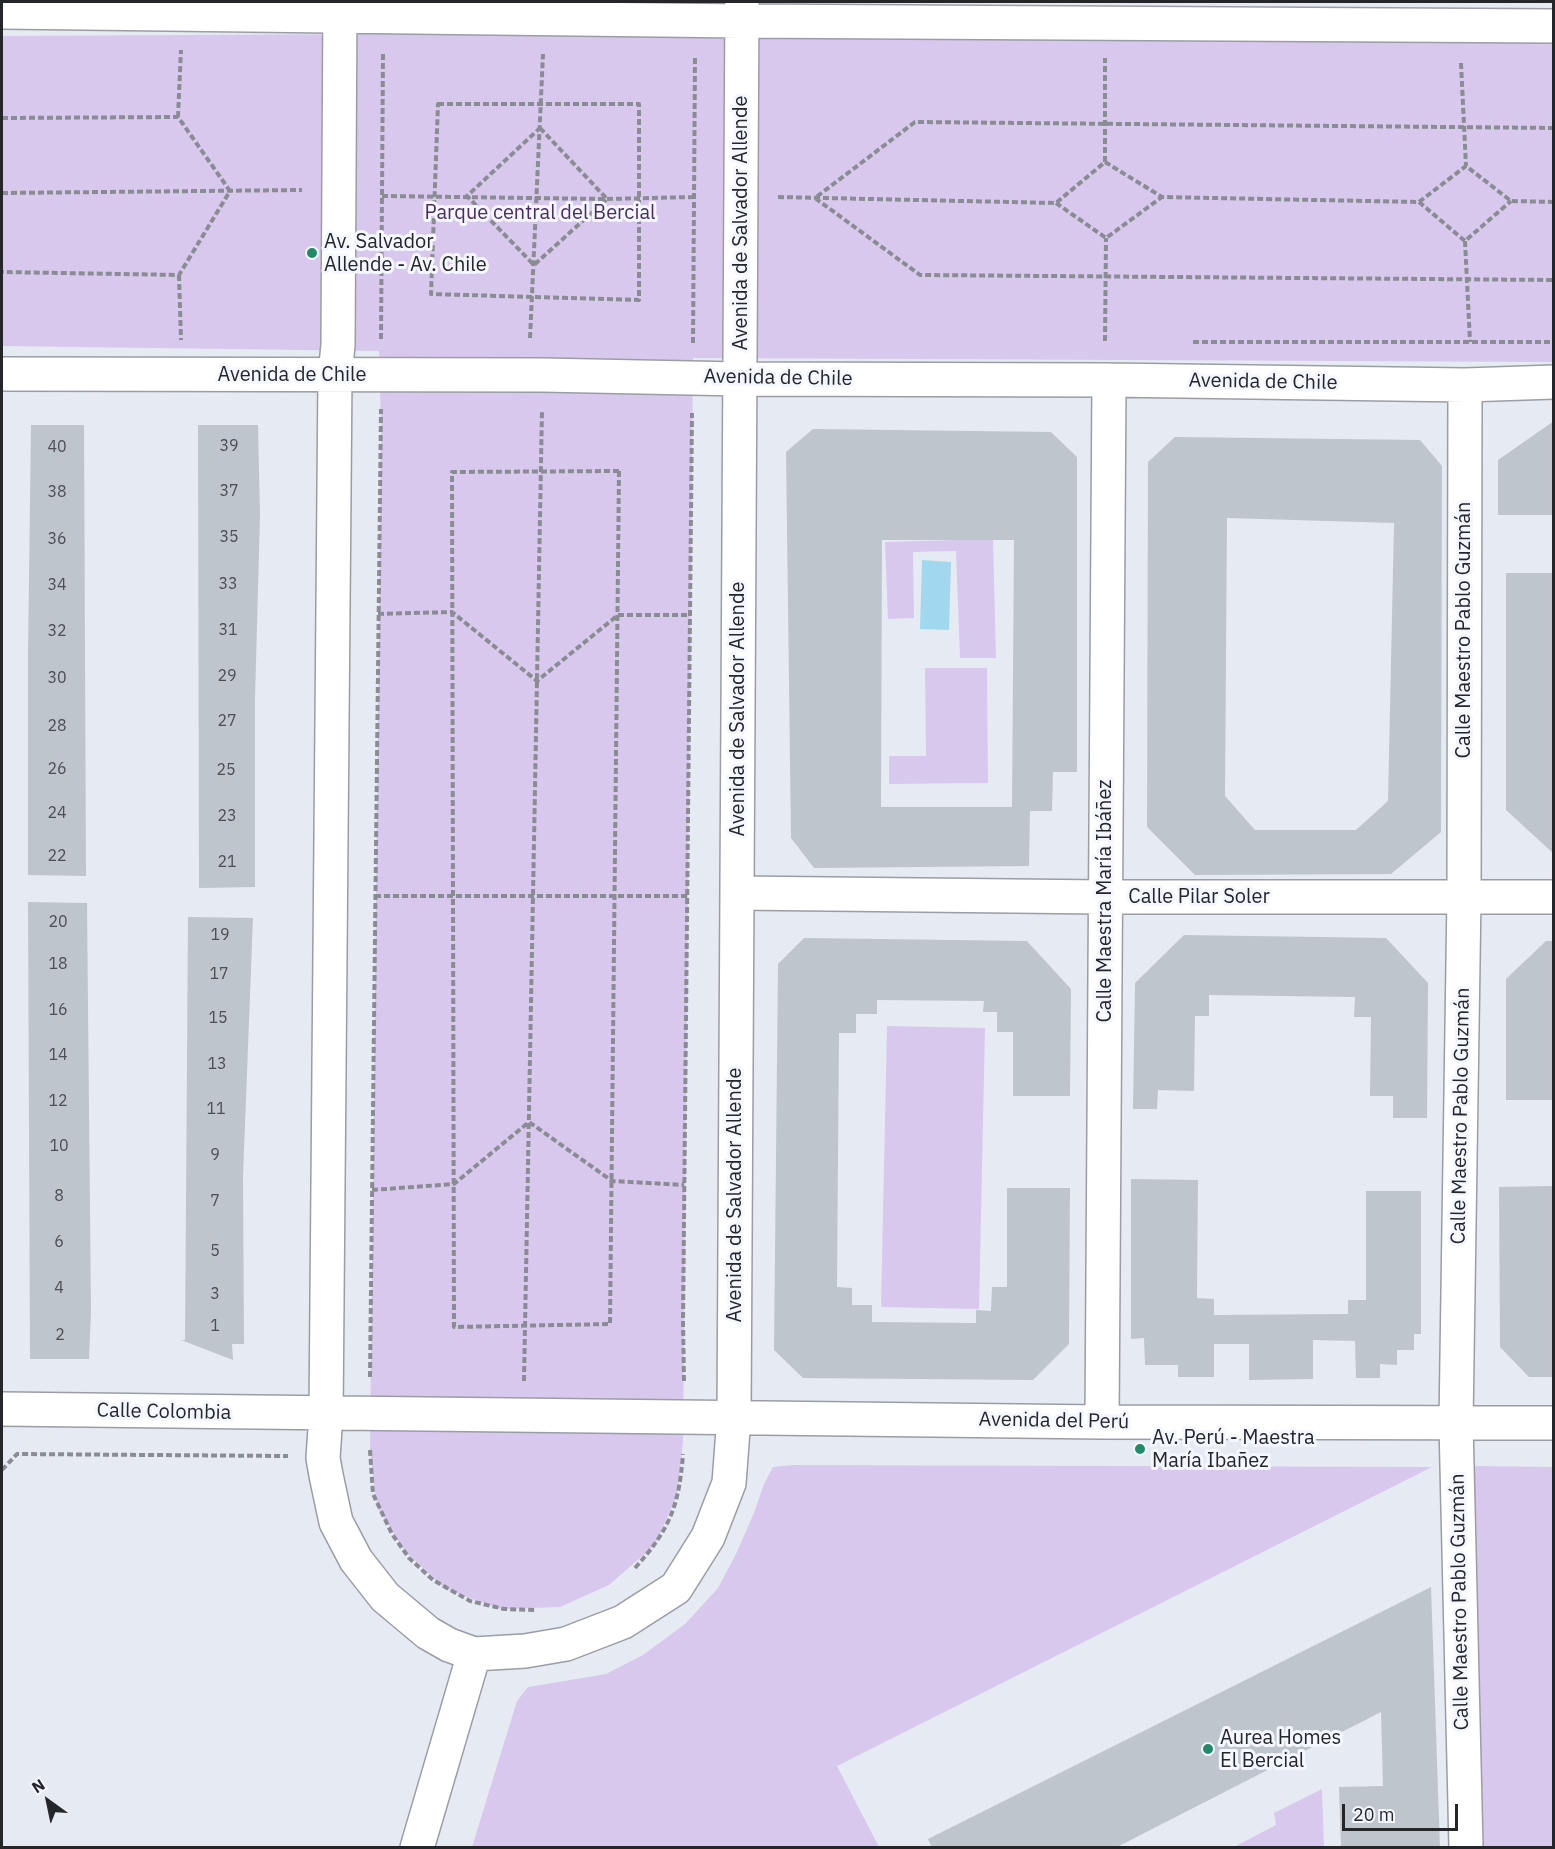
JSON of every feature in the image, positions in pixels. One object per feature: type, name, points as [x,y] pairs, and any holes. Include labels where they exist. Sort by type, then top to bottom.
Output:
[{"type":"street","points":[[2,12],[340,8],[383,15],[695,20],[742,11],[1471,13],[1554,26]]},
{"type":"street","name":"Avenida de Salvador Allende","points":[[340,8],[326,1414],[323,1458],[336,1522],[356,1560],[385,1597],[428,1633],[449,1645],[474,1654],[525,1651],[566,1644],[622,1622],[676,1588],[708,1537],[729,1483],[734,1416],[742,11]]},
{"type":"street","name":"Avenida de Chile","points":[[2,374],[542,375],[740,379],[1465,384],[1554,382]]},
{"type":"street","name":"Calle Maestra María Ibáñez","points":[[1102,1422],[1109,380]]},
{"type":"street","name":"Calle Maestro Pablo Guzmán","points":[[1465,384],[1464,896],[1456,1423],[1466,1848]]},
{"type":"street","name":"Calle Pilar Soler","points":[[736,893],[1104,897],[1554,897]]},
{"type":"street","name":"Calle Colombia","points":[[2,1409],[326,1414]]},
{"type":"street","points":[[326,1414],[734,1416]]},
{"type":"street","name":"Avenida del Perú","points":[[734,1416],[1102,1422],[1554,1423]]},
{"type":"street","points":[[417,1848],[474,1654]]},
{"type":"path","points":[[383,15],[370,1415],[373,1494],[392,1534],[409,1558],[433,1580],[470,1601],[504,1609],[539,1610]]},
{"type":"path","points":[[626,1575],[656,1545],[675,1508],[686,1417],[683,1322],[695,20]]},
{"type":"path","points":[[181,46],[178,117],[230,191]]},
{"type":"path","points":[[530,344],[544,51]]},
{"type":"path","points":[[1105,54],[1105,162]]},
{"type":"path","points":[[1461,56],[1466,166],[1511,201],[1554,202]]},
{"type":"path","points":[[438,104],[639,104],[639,300],[431,294],[435,196],[438,104]]},
{"type":"path","points":[[2,118],[178,117]]},
{"type":"path","points":[[815,198],[915,122],[1554,128]]},
{"type":"path","points":[[467,196],[540,128]]},
{"type":"path","points":[[540,128],[607,199]]},
{"type":"path","points":[[1105,162],[1162,197],[1419,202],[1466,166]]},
{"type":"path","points":[[1056,203],[1105,162]]},
{"type":"path","points":[[2,193],[338,189]]},
{"type":"path","points":[[181,344],[179,276],[230,191]]},
{"type":"path","points":[[382,196],[607,199],[694,197]]},
{"type":"path","points":[[467,196],[534,265]]},
{"type":"path","points":[[741,197],[1056,203],[1106,238]]},
{"type":"path","points":[[1106,238],[1162,197]]},
{"type":"path","points":[[815,198],[920,275],[1554,280]]},
{"type":"path","points":[[534,265],[607,199]]},
{"type":"path","points":[[1465,241],[1511,201]]},
{"type":"path","points":[[1419,202],[1465,241],[1470,342]]},
{"type":"path","points":[[1105,341],[1106,238]]},
{"type":"path","points":[[2,272],[179,276]]},
{"type":"path","points":[[524,1414],[542,375]]},
{"type":"path","points":[[619,471],[610,1324],[454,1327],[452,612],[452,472],[619,471]]},
{"type":"path","points":[[378,614],[452,612],[537,681]]},
{"type":"path","points":[[537,681],[618,615],[690,615]]},
{"type":"path","points":[[375,896],[687,896]]},
{"type":"path","points":[[372,1190],[454,1184],[529,1122]]},
{"type":"path","points":[[529,1122],[612,1181],[684,1185]]},
{"type":"path","points":[[2,1470],[17,1454],[323,1458]]},
{"type":"green space","name":"Parque central del Bercial","points":[[379,2],[707,2],[707,36],[1553,42],[1553,362],[693,358],[683,1442],[677,1495],[655,1545],[609,1585],[560,1607],[501,1609],[445,1589],[405,1551],[377,1507],[370,1450],[381,427],[379,351],[2,346],[2,36],[374,34]]},
{"type":"green space","points":[[993,539],[996,658],[960,658],[956,551],[913,552],[914,618],[888,619],[885,542]]},
{"type":"green space","points":[[925,668],[987,668],[988,783],[889,784],[889,756],[926,756]]},
{"type":"green space","points":[[887,1026],[985,1028],[979,1309],[881,1307]]},
{"type":"green space","points":[[793,1465],[1432,1467],[837,1766],[879,1847],[472,1847],[517,1701],[528,1687],[606,1674],[643,1655],[685,1624],[718,1588],[736,1554],[773,1467]]},
{"type":"green space","points":[[1473,1466],[1553,1467],[1553,1847],[1482,1847]]},
{"type":"green space","points":[[1322,1789],[1324,1847],[1234,1847],[1276,1825],[1274,1813]]},
{"type":"water","points":[[922,560],[951,562],[949,630],[920,629]]},
{"type":"building","points":[[1554,421],[1554,515],[1498,515],[1498,460]]},
{"type":"building","points":[[31,425],[84,425],[86,876],[28,875]]},
{"type":"building","points":[[198,425],[258,425],[260,515],[255,699],[255,887],[199,888]]},
{"type":"building","points":[[813,429],[1051,432],[1077,457],[1077,772],[1053,772],[1052,811],[1030,811],[1029,866],[814,868],[791,838],[786,452]],"holes":[[[882,540],[1014,540],[1012,807],[881,807]]]},
{"type":"building","points":[[1175,437],[1420,440],[1442,466],[1441,832],[1391,874],[1195,875],[1147,827],[1148,462]],"holes":[[[1227,518],[1394,523],[1388,801],[1356,830],[1255,830],[1225,796]]]},
{"type":"building","points":[[1506,573],[1554,573],[1554,854],[1506,810]]},
{"type":"building","points":[[28,902],[87,903],[91,1312],[89,1359],[30,1359]]},
{"type":"building","points":[[188,917],[253,918],[243,1176],[244,1344],[232,1344],[233,1360],[181,1340],[185,1340]]},
{"type":"building","points":[[1184,935],[1386,938],[1428,983],[1427,1118],[1393,1118],[1393,1096],[1370,1096],[1371,1017],[1354,1017],[1355,997],[1209,995],[1209,1016],[1195,1016],[1194,1091],[1158,1090],[1157,1109],[1133,1109],[1135,983]]},
{"type":"building","points":[[804,938],[1027,941],[1071,989],[1070,1096],[1013,1096],[1013,1032],[997,1032],[997,1012],[983,1012],[984,1001],[877,1000],[877,1014],[856,1014],[856,1033],[839,1033],[837,1287],[852,1288],[852,1305],[872,1305],[872,1322],[976,1323],[976,1310],[991,1311],[992,1287],[1007,1287],[1007,1188],[1070,1188],[1069,1344],[1033,1380],[803,1378],[774,1350],[778,964]]},
{"type":"building","points":[[1546,941],[1554,941],[1554,1100],[1506,1100],[1506,979]]},
{"type":"building","points":[[1131,1179],[1198,1180],[1197,1298],[1214,1299],[1214,1315],[1348,1314],[1348,1300],[1366,1300],[1366,1191],[1421,1191],[1421,1334],[1414,1334],[1414,1350],[1397,1350],[1397,1365],[1380,1364],[1380,1378],[1356,1378],[1355,1341],[1313,1340],[1313,1379],[1249,1380],[1249,1344],[1214,1344],[1214,1377],[1178,1377],[1178,1365],[1145,1365],[1144,1338],[1131,1339]]},
{"type":"building","points":[[1554,1186],[1554,1377],[1529,1377],[1500,1347],[1499,1187]]},
{"type":"building","name":"Aurea Homes El Bercial","points":[[1431,1587],[1440,1848],[1341,1848],[1339,1787],[1383,1786],[1381,1712],[1115,1848],[932,1848],[928,1839]]},
{"type":"place","name":"Av. Salvador Allende - Av. Chile","points":[[312,253]]},
{"type":"place","name":"Av. Perú - Maestra María Ibañez","points":[[1140,1449]]},
{"type":"place","name":"Aurea Homes El Bercial","points":[[1208,1749]]}]
